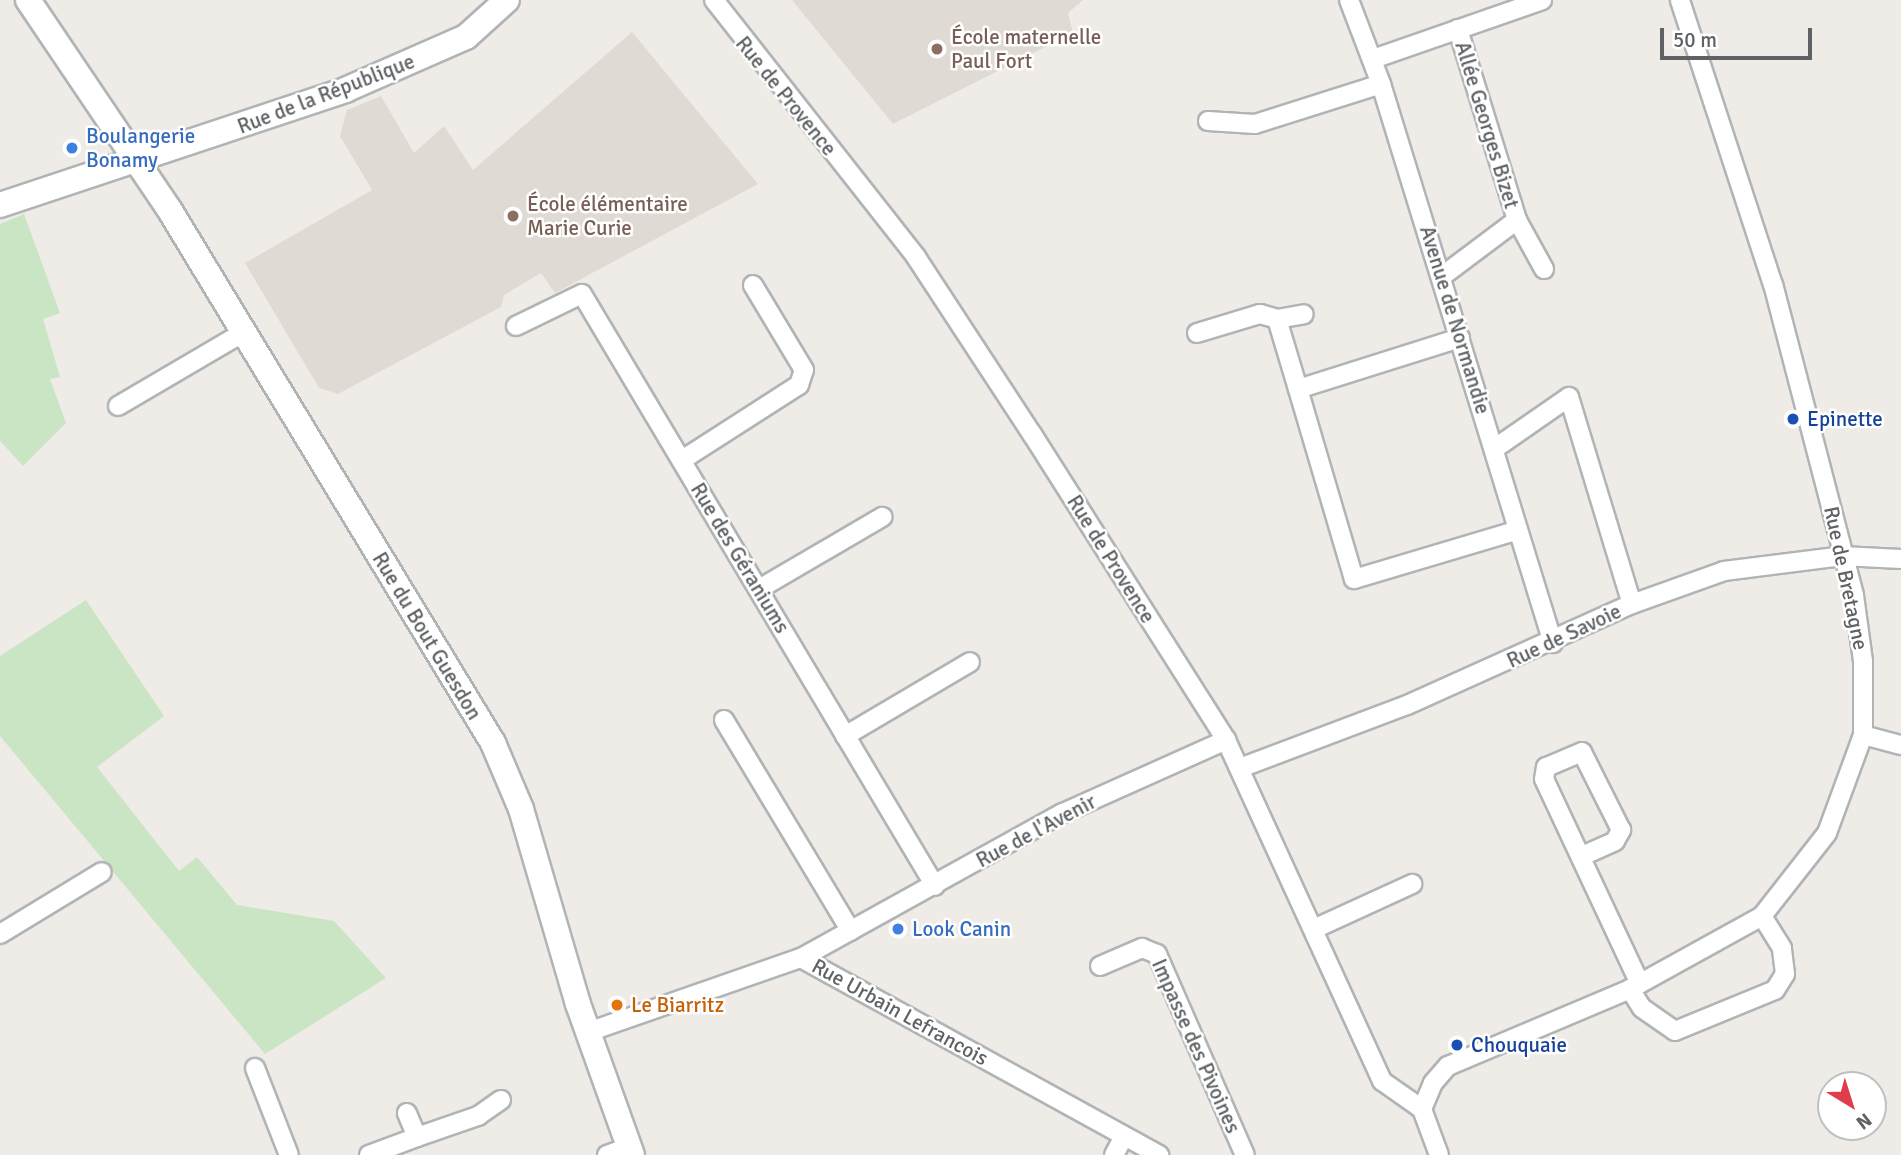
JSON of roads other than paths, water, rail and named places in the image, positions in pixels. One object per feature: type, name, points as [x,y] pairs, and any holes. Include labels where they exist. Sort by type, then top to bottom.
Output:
[{"type":"street","name":"Rue du Bout Guesdon","points":[[29,0],[244,332],[493,743],[522,809],[623,1152]]},
{"type":"street","name":"Rue de la République","points":[[0,205],[131,160],[218,136],[445,48],[507,0]]},
{"type":"street","name":"Rue de Provence","points":[[713,0],[916,257],[1226,740],[1316,928],[1382,1081],[1422,1109]]},
{"type":"street","name":"Avenue de Normandie","points":[[1349,0],[1381,84],[1553,643]]},
{"type":"street","points":[[1373,59],[1542,0]]},
{"type":"street","name":"Rue de Bretagne","points":[[1422,1109],[1433,1083],[1448,1066],[1635,986],[1762,916],[1827,833],[1863,735],[1863,661],[1842,556],[1773,285],[1680,0]]},
{"type":"street","name":"Allée Georges Bizet","points":[[1458,29],[1517,220],[1544,269]]},
{"type":"street","points":[[1208,121],[1255,124],[1381,84]]},
{"type":"street","name":"Allée Georges Bizet","points":[[1441,277],[1517,220]]},
{"type":"street","points":[[682,460],[799,385],[804,370],[753,285]]},
{"type":"street","name":"Rue des Géraniums","points":[[516,326],[582,294],[935,886]]},
{"type":"street","points":[[1197,333],[1260,314],[1278,319],[1304,314]]},
{"type":"street","points":[[1278,319],[1354,579],[1518,530]]},
{"type":"street","points":[[118,406],[244,332]]},
{"type":"street","points":[[1298,389],[1460,338]]},
{"type":"street","points":[[1494,449],[1569,397],[1632,604]]},
{"type":"street","points":[[758,589],[882,517]]},
{"type":"street","name":"Rue de Savoie","points":[[1240,768],[1553,643],[1632,604],[1724,571],[1842,556],[1901,559]]},
{"type":"street","points":[[845,736],[970,663]]},
{"type":"street","points":[[724,720],[851,931]]},
{"type":"street","points":[[1863,735],[1901,745]]},
{"type":"street","name":"Rue de l'Avenir","points":[[801,958],[1063,813],[1226,740]]},
{"type":"street","points":[[1582,856],[1615,841],[1622,830],[1583,752],[1544,771],[1582,856],[1642,1008],[1675,1031],[1775,990],[1785,974],[1783,948],[1762,916]]},
{"type":"street","points":[[0,934],[102,872]]},
{"type":"street","points":[[1316,928],[1412,884]]},
{"type":"street","name":"Impasse des Pivoines","points":[[1100,966],[1142,948],[1157,954],[1245,1155]]},
{"type":"street","name":"Rue Urbain Lefrancois","points":[[588,1032],[801,958],[1160,1155]]},
{"type":"street","points":[[256,1068],[289,1155]]},
{"type":"street","points":[[369,1155],[478,1116],[501,1100]]},
{"type":"street","points":[[1422,1109],[1439,1155]]},
{"type":"street","points":[[407,1113],[417,1137]]},
{"type":"street","points":[[1114,1155],[1124,1136]]},
{"type":"place","name":"École maternelle Paul Fort","points":[[937,49]]},
{"type":"place","name":"Boulangerie Bonamy","points":[[72,148]]},
{"type":"place","name":"École élémentaire Marie Curie","points":[[513,216]]},
{"type":"place","name":"Epinette","points":[[1793,419]]},
{"type":"place","name":"Look Canin","points":[[898,929]]},
{"type":"place","name":"Le Biarritz","points":[[617,1005]]},
{"type":"place","name":"Chouquaie","points":[[1457,1045]]}]
